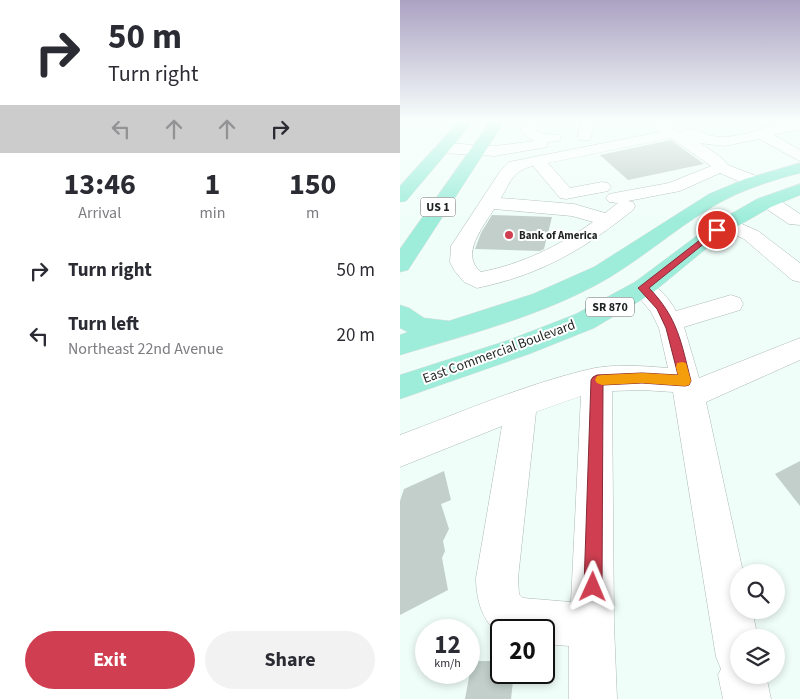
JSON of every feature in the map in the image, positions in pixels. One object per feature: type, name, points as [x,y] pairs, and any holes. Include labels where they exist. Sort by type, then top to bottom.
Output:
[{"type":"main road","name":"US 1","points":[[401,194],[436,155]]},
{"type":"main road","name":"US 1","points":[[400,265],[473,155]]},
{"type":"main road","name":"SR 870","points":[[400,345],[510,312],[585,281],[619,263],[705,203],[753,181],[800,168]]},
{"type":"main road","name":"East Commercial Boulevard","points":[[400,387],[550,336],[585,321],[643,288],[717,230],[770,202],[800,189]]},
{"type":"main road","points":[[400,314],[404,319],[421,328],[448,330]]},
{"type":"street","points":[[557,155],[515,165],[509,170],[462,246],[460,259],[462,268],[477,280],[495,278],[549,258],[573,246],[608,220],[614,197]]},
{"type":"street","points":[[707,155],[722,168],[753,181]]},
{"type":"street","points":[[537,160],[563,202],[608,220]]},
{"type":"street","points":[[489,203],[563,202],[614,197],[674,187],[709,171],[722,168]]},
{"type":"street","points":[[770,202],[796,220]]},
{"type":"street","points":[[728,224],[751,235],[800,275]]},
{"type":"street","points":[[643,288],[661,307],[669,322],[687,389],[734,629]]},
{"type":"street","points":[[669,322],[731,304]]},
{"type":"street","points":[[400,451],[553,392],[597,380],[642,378],[687,389],[800,348]]},
{"type":"street","points":[[593,699],[592,625],[597,380]]},
{"type":"street","points":[[521,404],[497,578],[497,594],[503,607],[515,619],[592,625]]},
{"type":"street","points":[[744,684],[747,699]]},
{"type":"building","points":[[600,155],[691,155],[704,164],[628,180]]},
{"type":"building","points":[[492,215],[552,217],[544,249],[540,251],[475,249],[481,233]]},
{"type":"building","points":[[800,461],[800,506],[775,474]]},
{"type":"building","points":[[444,471],[451,500],[441,504],[449,529],[443,541],[445,551],[442,558],[448,590],[400,615],[400,501],[404,489]]},
{"type":"building","points":[[480,661],[490,661],[490,684],[513,684],[511,699],[465,699],[468,684],[480,684]]},
{"type":"slow traffic","points":[[602,380],[642,378],[685,381],[682,367]]},
{"type":"place","name":"Bank of America","points":[[509,235]]},
{"type":"route","points":[[593,587],[597,380],[642,378],[685,381],[672,328],[661,307],[643,288],[717,230]]}]
